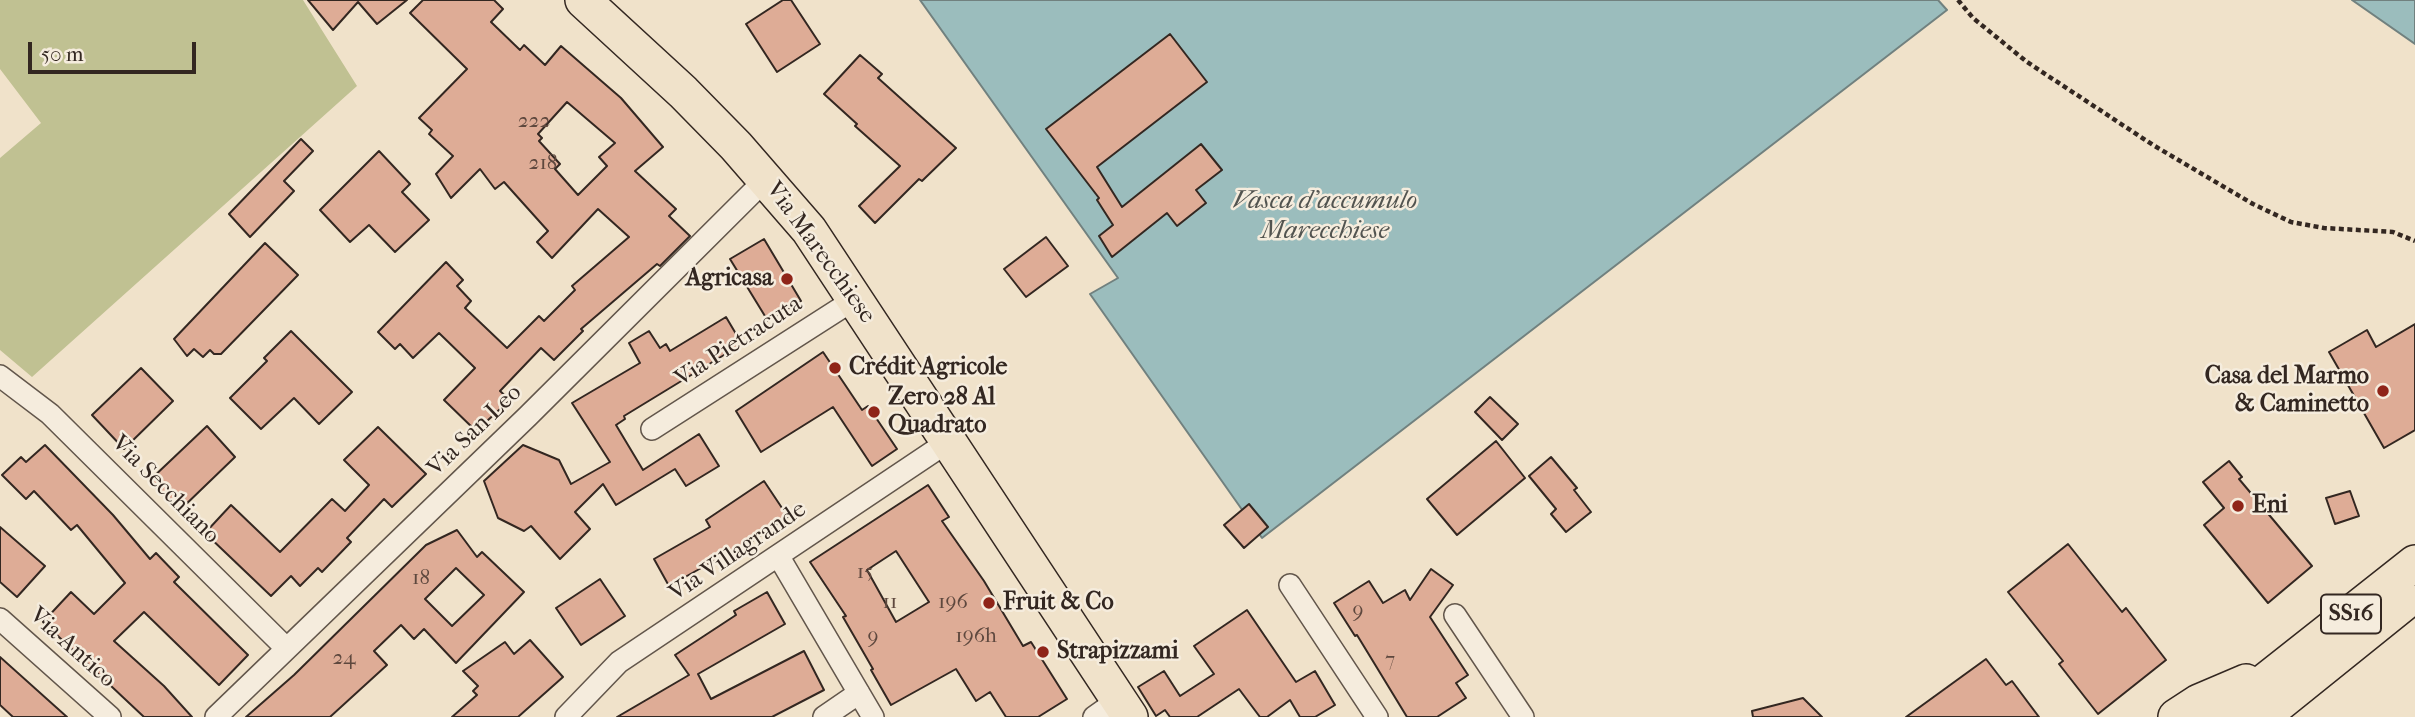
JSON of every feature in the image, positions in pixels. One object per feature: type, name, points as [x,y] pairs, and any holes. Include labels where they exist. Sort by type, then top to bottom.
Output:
[{"type":"main road","name":"Via Marecchiese","points":[[583,0],[683,92],[767,178],[809,230],[949,441],[1114,711]]},
{"type":"main road","name":"SS16","points":[[2262,717],[2415,564]]},
{"type":"main road","name":"SS16","points":[[2220,717],[2290,689],[2415,594]]},
{"type":"main road","points":[[2176,717],[2199,702],[2290,689]]},
{"type":"street","name":"Via San Leo","points":[[216,717],[528,416],[767,178]]},
{"type":"street","name":"Via Pietracuta","points":[[652,429],[855,299]]},
{"type":"street","name":"Via Secchiano","points":[[0,376],[50,414],[286,648]]},
{"type":"street","name":"Via Villagrande","points":[[566,717],[620,662],[949,441]]},
{"type":"street","points":[[779,557],[873,717]]},
{"type":"street","points":[[1290,585],[1377,717]]},
{"type":"street","points":[[1455,615],[1523,717]]},
{"type":"street","name":"Via Antico","points":[[0,619],[110,717]]},
{"type":"street","points":[[824,717],[859,693]]},
{"type":"path","points":[[1958,0],[1973,18],[2027,62],[2153,145],[2253,204],[2291,222],[2324,228],[2393,232],[2415,241]]},
{"type":"green space","points":[[0,0],[303,0],[357,86],[32,377],[0,350],[0,158],[41,123],[0,69]]},
{"type":"water","name":"Vasca d'accumulo Marecchiese","points":[[920,0],[1938,0],[1947,10],[1262,538],[1090,294],[1118,278]]},
{"type":"water","points":[[2352,0],[2415,0],[2415,44]]},
{"type":"building","points":[[308,0],[407,0],[377,24],[358,2],[333,30]]},
{"type":"building","points":[[423,0],[494,0],[503,9],[491,22],[520,50],[524,45],[545,65],[561,46],[621,98],[663,147],[635,171],[676,209],[669,216],[690,236],[660,266],[657,264],[581,329],[583,331],[554,360],[541,348],[500,391],[510,400],[476,431],[444,400],[475,368],[439,333],[413,358],[400,344],[395,349],[378,332],[446,262],[463,280],[457,286],[471,301],[465,308],[507,348],[539,316],[544,321],[575,290],[572,286],[629,237],[598,209],[552,258],[537,242],[548,231],[504,182],[495,189],[480,169],[451,198],[436,174],[453,156],[429,134],[432,130],[419,118],[467,69],[410,13]],"holes":[[[567,102],[615,143],[599,157],[607,166],[578,195],[555,169],[560,164],[539,141],[542,138],[538,134]]]},
{"type":"building","points":[[783,0],[791,0],[820,44],[777,72],[746,24]]},
{"type":"building","points":[[1170,34],[1207,82],[1097,167],[1122,207],[1201,144],[1222,170],[1196,190],[1206,203],[1177,226],[1167,213],[1112,257],[1099,236],[1113,225],[1097,200],[1099,198],[1046,129]]},
{"type":"building","points":[[860,55],[882,74],[878,78],[956,148],[922,181],[919,179],[875,223],[859,206],[900,166],[824,94]]},
{"type":"building","points":[[301,139],[313,151],[284,181],[294,191],[250,237],[229,214]]},
{"type":"building","points":[[379,151],[410,184],[402,192],[429,220],[395,252],[369,225],[350,242],[320,210]]},
{"type":"building","points":[[1046,237],[1068,266],[1026,297],[1004,269]]},
{"type":"building","points":[[764,239],[801,301],[768,321],[730,259]]},
{"type":"building","points":[[265,243],[298,275],[221,354],[214,354],[210,350],[203,357],[194,349],[187,356],[174,339]]},
{"type":"building","points":[[726,317],[742,344],[624,416],[625,419],[616,425],[643,470],[699,434],[719,466],[686,486],[675,469],[616,505],[603,484],[575,512],[590,529],[560,559],[531,526],[524,531],[498,518],[484,481],[523,445],[559,460],[571,484],[610,462],[572,403],[640,363],[629,343],[649,331],[660,348],[666,344],[670,351]]},
{"type":"building","name":"Casa del Marmo & Caminetto","points":[[2415,324],[2415,430],[2384,448],[2329,352],[2367,330],[2376,347]]},
{"type":"building","points":[[291,331],[352,392],[319,424],[294,398],[261,429],[230,398],[267,361],[264,358]]},
{"type":"building","points":[[823,352],[862,410],[868,406],[897,449],[872,466],[833,407],[761,452],[736,411]]},
{"type":"building","points":[[141,368],[173,401],[124,449],[92,415]]},
{"type":"building","points":[[1490,397],[1518,424],[1502,440],[1475,412]]},
{"type":"building","points":[[207,426],[235,457],[179,511],[149,481]]},
{"type":"building","points":[[378,427],[426,474],[392,507],[384,499],[347,538],[351,542],[322,572],[318,568],[300,586],[291,576],[271,596],[205,533],[231,505],[280,552],[332,499],[345,511],[369,485],[344,460]]},
{"type":"building","points":[[1496,441],[1525,478],[1457,535],[1427,499]]},
{"type":"building","points":[[45,445],[113,515],[150,559],[156,553],[179,577],[174,582],[248,655],[219,685],[144,612],[114,641],[164,686],[192,717],[144,717],[43,622],[71,592],[94,614],[125,583],[77,525],[71,530],[34,491],[26,499],[2,475],[21,457],[26,462]]},
{"type":"building","points":[[1551,457],[1577,488],[1574,490],[1591,512],[1566,532],[1551,514],[1556,509],[1529,476]]},
{"type":"building","points":[[2229,461],[2242,477],[2239,479],[2312,566],[2268,603],[2204,525],[2224,508],[2203,482]]},
{"type":"building","points":[[764,481],[788,517],[730,556],[728,553],[669,586],[654,559],[710,527],[706,520]]},
{"type":"building","points":[[928,485],[949,517],[942,521],[984,581],[1023,646],[1031,642],[1067,699],[1038,717],[1006,717],[990,692],[976,701],[956,669],[891,705],[843,617],[846,616],[810,562]],"holes":[[[896,551],[929,602],[896,622],[867,570]]]},
{"type":"building","points":[[2350,491],[2359,516],[2335,524],[2326,498]]},
{"type":"building","points":[[1249,504],[1268,527],[1244,548],[1224,525]]},
{"type":"building","points":[[0,527],[45,566],[17,597],[0,582]]},
{"type":"building","points":[[457,530],[477,557],[482,552],[524,592],[456,663],[424,629],[414,639],[401,625],[374,651],[387,665],[330,717],[246,717],[294,675],[426,545]],"holes":[[[456,568],[484,595],[452,626],[425,599]]]},
{"type":"building","points":[[2068,544],[2122,612],[2126,608],[2166,660],[2098,714],[2059,664],[2063,661],[2008,592]]},
{"type":"building","points":[[1431,569],[1453,585],[1430,617],[1468,675],[1456,683],[1466,698],[1437,717],[1407,717],[1357,635],[1355,636],[1334,603],[1369,581],[1383,603],[1405,590],[1410,600]]},
{"type":"building","points":[[600,579],[625,616],[581,645],[556,608]]},
{"type":"building","points":[[767,592],[785,624],[698,674],[711,699],[804,651],[824,690],[772,717],[617,717],[689,675],[675,655],[736,615],[734,611]]},
{"type":"building","points":[[1247,610],[1296,682],[1315,671],[1335,705],[1315,717],[1300,717],[1290,700],[1267,717],[1260,717],[1239,689],[1197,717],[1170,717],[1165,710],[1156,716],[1138,687],[1164,671],[1180,696],[1214,674],[1194,646]]},
{"type":"building","points":[[530,640],[563,677],[518,717],[452,717],[477,695],[473,691],[478,686],[463,671],[505,642],[514,654]]},
{"type":"building","points":[[0,657],[67,717],[13,717],[0,705]]},
{"type":"building","points":[[1986,659],[2006,685],[2012,681],[2039,717],[1906,717]]},
{"type":"building","points":[[1803,698],[1822,717],[1753,717],[1752,711]]},
{"type":"place","name":"Agricasa","points":[[787,279]]},
{"type":"place","name":"Crédit Agricole","points":[[835,368]]},
{"type":"place","name":"Casa del Marmo & Caminetto","points":[[2383,391]]},
{"type":"place","name":"Zero 28 Al Quadrato","points":[[874,412]]},
{"type":"place","name":"Eni","points":[[2238,506]]},
{"type":"place","name":"Fruit & Co","points":[[989,603]]},
{"type":"place","name":"Strapizzami","points":[[1043,652]]}]
